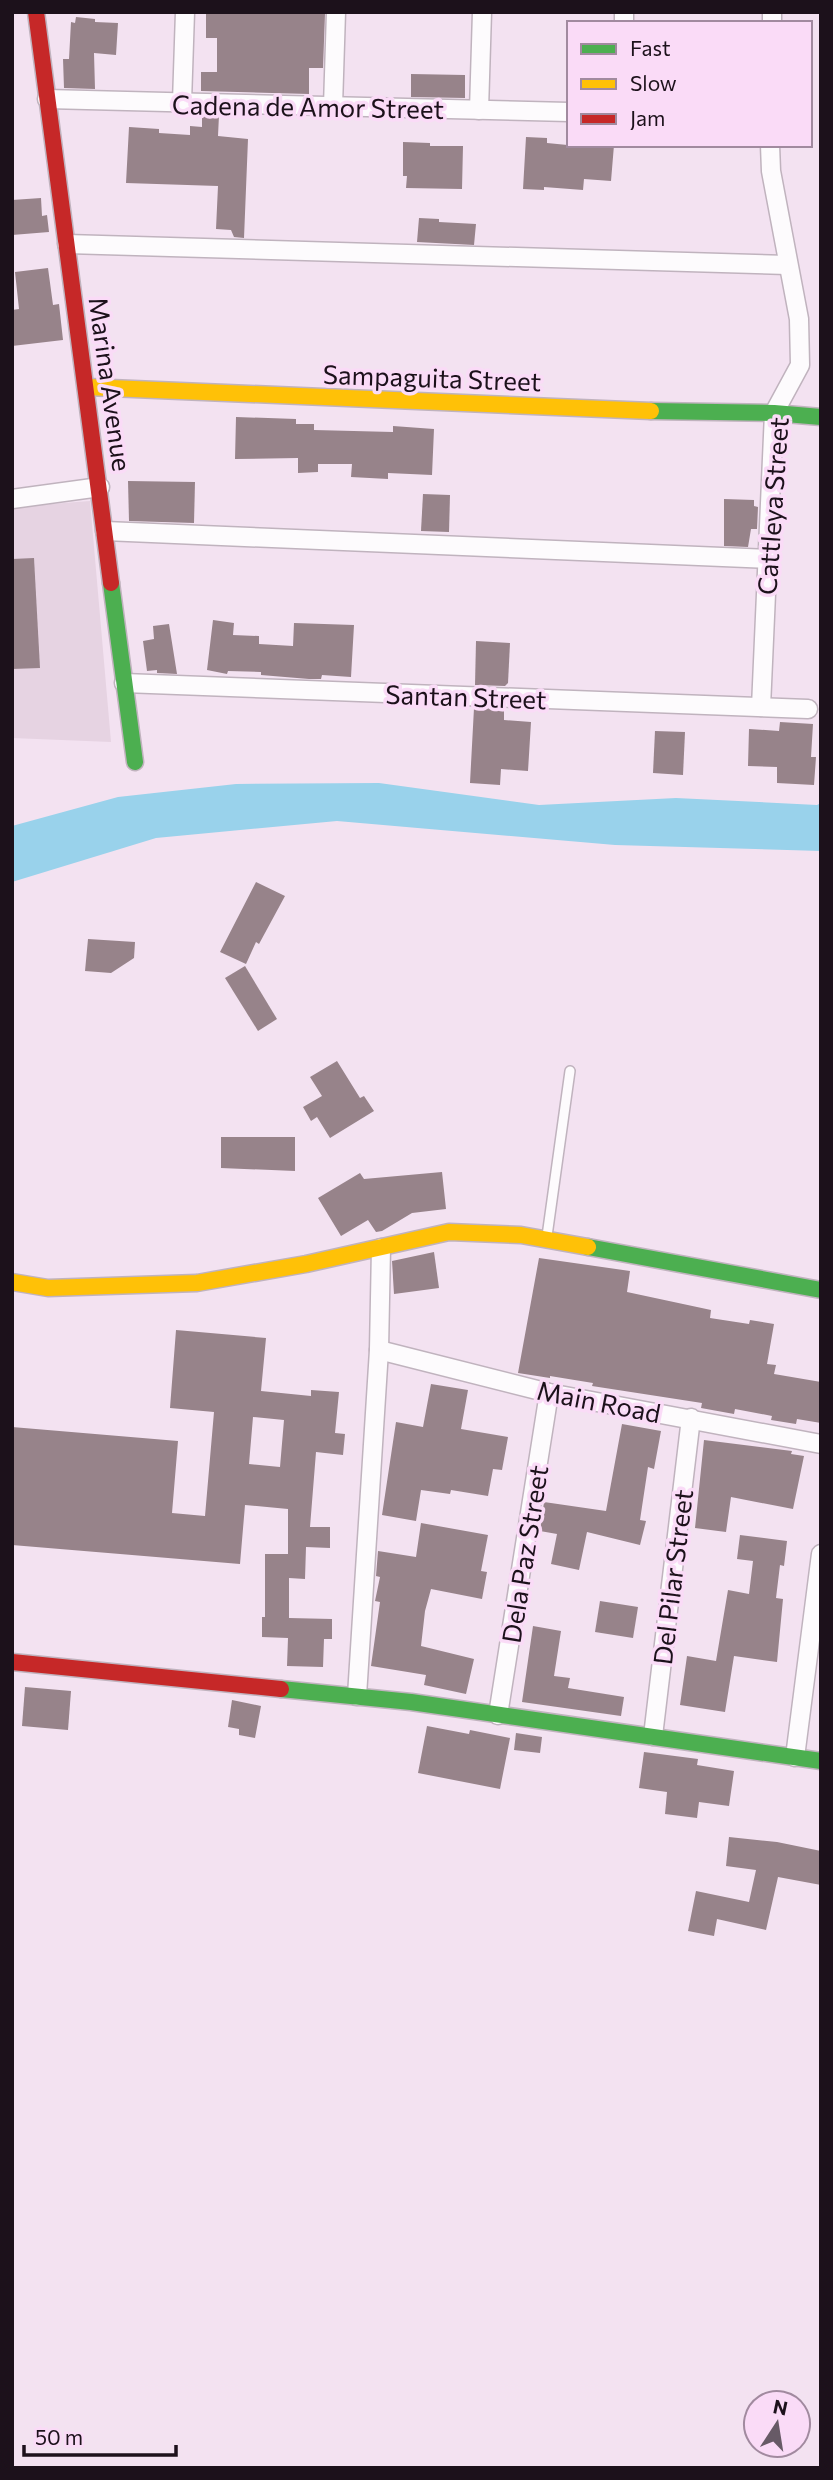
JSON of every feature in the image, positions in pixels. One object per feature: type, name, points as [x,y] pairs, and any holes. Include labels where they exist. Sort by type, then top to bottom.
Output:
[{"type":"street","name":"Marina Avenue","points":[[36,12],[135,762]]},
{"type":"street","points":[[182,103],[185,12]]},
{"type":"street","points":[[333,106],[336,12]]},
{"type":"street","points":[[479,110],[482,12]]},
{"type":"street","name":"Cadena de Amor Street","points":[[47,99],[567,112]]},
{"type":"street","name":"Cattleya Street","points":[[761,707],[774,413],[800,365],[799,319],[771,171],[771,147]]},
{"type":"street","points":[[67,244],[787,265]]},
{"type":"street","name":"Sampaguita Street","points":[[87,387],[821,417]]},
{"type":"street","points":[[12,499],[100,486]]},
{"type":"street","points":[[105,531],[768,559]]},
{"type":"street","name":"Santan Street","points":[[124,683],[808,709]]},
{"type":"street","points":[[12,1282],[48,1289],[197,1283],[381,1248],[449,1232],[521,1235],[821,1290]]},
{"type":"street","points":[[357,1696],[379,1350],[381,1248]]},
{"type":"street","name":"Main Road","points":[[379,1350],[550,1393],[821,1444]]},
{"type":"street","name":"Dela Paz Street","points":[[498,1715],[550,1393]]},
{"type":"street","name":"Del Pilar Street","points":[[653,1736],[691,1418]]},
{"type":"street","points":[[795,1757],[821,1554]]},
{"type":"street","points":[[12,1662],[357,1696],[821,1760]]},
{"type":"lane","points":[[546,1239],[570,1071]]},
{"type":"shaded area","points":[[90,501],[111,742],[12,738],[12,507]]},
{"type":"water","points":[[379,783],[539,805],[676,798],[817,805],[821,803],[821,851],[615,845],[337,821],[156,838],[12,882],[12,826],[118,797],[236,784]]},
{"type":"building","points":[[206,12],[325,14],[323,68],[309,68],[309,94],[201,91],[201,72],[217,72],[217,38],[206,38]]},
{"type":"building","points":[[76,17],[95,19],[95,22],[118,23],[116,55],[94,53],[95,89],[64,88],[63,59],[69,59],[71,22],[75,23]]},
{"type":"building","points":[[411,74],[465,75],[465,98],[411,97]]},
{"type":"building","points":[[202,114],[219,115],[218,136],[248,139],[244,238],[234,237],[231,230],[216,229],[218,186],[126,183],[129,127],[190,135],[190,126],[202,127]]},
{"type":"building","points":[[526,137],[547,138],[547,143],[567,147],[614,147],[611,181],[584,179],[583,190],[544,187],[544,190],[523,189]]},
{"type":"building","points":[[403,142],[430,143],[430,146],[463,146],[462,189],[406,188],[407,176],[403,176]]},
{"type":"building","points":[[41,198],[42,216],[47,215],[49,232],[12,235],[12,200]]},
{"type":"building","points":[[419,218],[476,224],[474,245],[417,242]]},
{"type":"building","points":[[48,268],[53,305],[59,304],[63,340],[12,346],[12,310],[19,309],[15,272]]},
{"type":"building","points":[[236,417],[296,419],[296,424],[314,424],[314,430],[393,432],[393,426],[434,429],[432,475],[388,473],[388,479],[351,477],[352,464],[318,464],[318,472],[298,473],[298,458],[235,459]]},
{"type":"building","points":[[128,481],[195,482],[194,523],[129,521]]},
{"type":"building","points":[[423,494],[450,495],[449,532],[421,531]]},
{"type":"building","points":[[724,499],[754,500],[754,506],[758,507],[757,529],[751,529],[748,547],[724,546]]},
{"type":"building","points":[[34,558],[40,668],[12,669],[12,559]]},
{"type":"building","points":[[213,620],[234,623],[233,635],[259,636],[259,644],[293,646],[294,623],[354,625],[351,677],[322,675],[321,679],[309,679],[261,675],[261,672],[228,671],[227,674],[207,670]]},
{"type":"building","points":[[169,624],[177,674],[147,671],[143,641],[154,639],[153,626]]},
{"type":"building","points":[[476,641],[510,643],[508,683],[505,686],[475,685]]},
{"type":"building","points":[[474,708],[504,709],[504,720],[531,722],[528,771],[501,769],[500,785],[470,783]]},
{"type":"building","points":[[780,722],[813,724],[811,757],[816,757],[814,785],[777,783],[777,767],[748,766],[749,729],[779,731]]},
{"type":"building","points":[[655,731],[685,732],[683,775],[653,773]]},
{"type":"building","points":[[256,882],[285,896],[259,944],[256,942],[246,964],[220,952]]},
{"type":"building","points":[[88,939],[135,942],[134,958],[111,973],[85,971]]},
{"type":"building","points":[[245,966],[277,1019],[258,1031],[225,978]]},
{"type":"building","points":[[337,1061],[360,1098],[364,1096],[374,1111],[330,1138],[317,1117],[311,1121],[303,1107],[322,1096],[310,1077]]},
{"type":"building","points":[[221,1137],[295,1137],[295,1171],[221,1168]]},
{"type":"building","points":[[442,1172],[446,1209],[412,1213],[382,1231],[376,1232],[368,1220],[341,1236],[318,1198],[360,1173],[364,1179]]},
{"type":"building","points":[[434,1252],[439,1288],[394,1294],[392,1261]]},
{"type":"building","points":[[539,1258],[630,1271],[627,1292],[711,1310],[710,1318],[749,1324],[750,1320],[774,1324],[767,1364],[776,1365],[774,1374],[821,1382],[821,1423],[797,1419],[796,1424],[771,1420],[772,1416],[735,1409],[734,1414],[701,1408],[702,1403],[592,1386],[593,1383],[518,1373]]},
{"type":"building","points":[[176,1330],[266,1338],[261,1391],[311,1396],[311,1390],[339,1392],[335,1433],[345,1434],[343,1455],[316,1452],[310,1527],[330,1527],[330,1548],[306,1547],[305,1579],[289,1578],[289,1618],[332,1619],[332,1639],[324,1639],[323,1667],[287,1666],[288,1638],[262,1637],[262,1617],[265,1617],[265,1554],[288,1554],[288,1509],[245,1505],[240,1564],[12,1545],[12,1427],[178,1441],[172,1513],[205,1516],[214,1412],[170,1408]],"holes":[[[253,1417],[284,1420],[280,1467],[249,1464]]]},
{"type":"building","points":[[431,1384],[468,1390],[461,1429],[508,1437],[502,1470],[493,1469],[488,1496],[451,1490],[450,1494],[421,1490],[416,1521],[382,1515],[396,1422],[423,1427]]},
{"type":"building","points":[[622,1424],[661,1431],[654,1469],[648,1467],[640,1520],[646,1521],[640,1545],[587,1532],[579,1570],[551,1564],[557,1534],[540,1531],[544,1502],[606,1511]]},
{"type":"building","points":[[704,1440],[792,1451],[791,1454],[804,1456],[793,1509],[731,1497],[726,1532],[695,1528]]},
{"type":"building","points":[[421,1523],[488,1535],[481,1571],[487,1572],[482,1599],[431,1589],[425,1611],[421,1646],[474,1659],[466,1694],[424,1685],[426,1675],[371,1666],[380,1602],[375,1601],[380,1577],[376,1576],[378,1551],[416,1557]]},
{"type":"building","points":[[740,1535],[787,1541],[784,1566],[780,1565],[776,1598],[783,1599],[777,1662],[734,1656],[725,1712],[680,1705],[687,1656],[716,1661],[728,1590],[749,1594],[753,1561],[737,1559]]},
{"type":"building","points":[[600,1601],[638,1607],[633,1638],[595,1632]]},
{"type":"building","points":[[533,1626],[561,1631],[554,1676],[570,1678],[568,1688],[624,1697],[621,1716],[522,1702]]},
{"type":"building","points":[[25,1687],[71,1691],[68,1730],[22,1726]]},
{"type":"building","points":[[232,1700],[261,1706],[255,1738],[239,1735],[239,1729],[228,1727]]},
{"type":"building","points":[[427,1726],[469,1734],[470,1730],[510,1738],[500,1789],[418,1773]]},
{"type":"building","points":[[516,1733],[542,1737],[540,1753],[514,1750]]},
{"type":"building","points":[[644,1752],[698,1759],[697,1765],[734,1771],[729,1806],[699,1802],[697,1818],[665,1814],[667,1792],[639,1788]]},
{"type":"building","points":[[729,1837],[777,1842],[821,1851],[821,1885],[778,1877],[766,1930],[717,1919],[714,1936],[688,1931],[696,1891],[749,1902],[756,1870],[726,1866]]},
{"type":"traffic: fast","points":[[651,411],[774,413],[821,417]]},
{"type":"traffic: fast","points":[[111,583],[135,762]]},
{"type":"traffic: fast","points":[[588,1247],[821,1290]]},
{"type":"traffic: fast","points":[[281,1689],[411,1702],[821,1761]]},
{"type":"traffic: slow","points":[[87,387],[651,411]]},
{"type":"traffic: slow","points":[[12,1282],[48,1288],[197,1283],[306,1264],[449,1232],[521,1235],[588,1247]]},
{"type":"traffic: jam","points":[[36,12],[111,583]]},
{"type":"traffic: jam","points":[[12,1662],[281,1689]]}]
